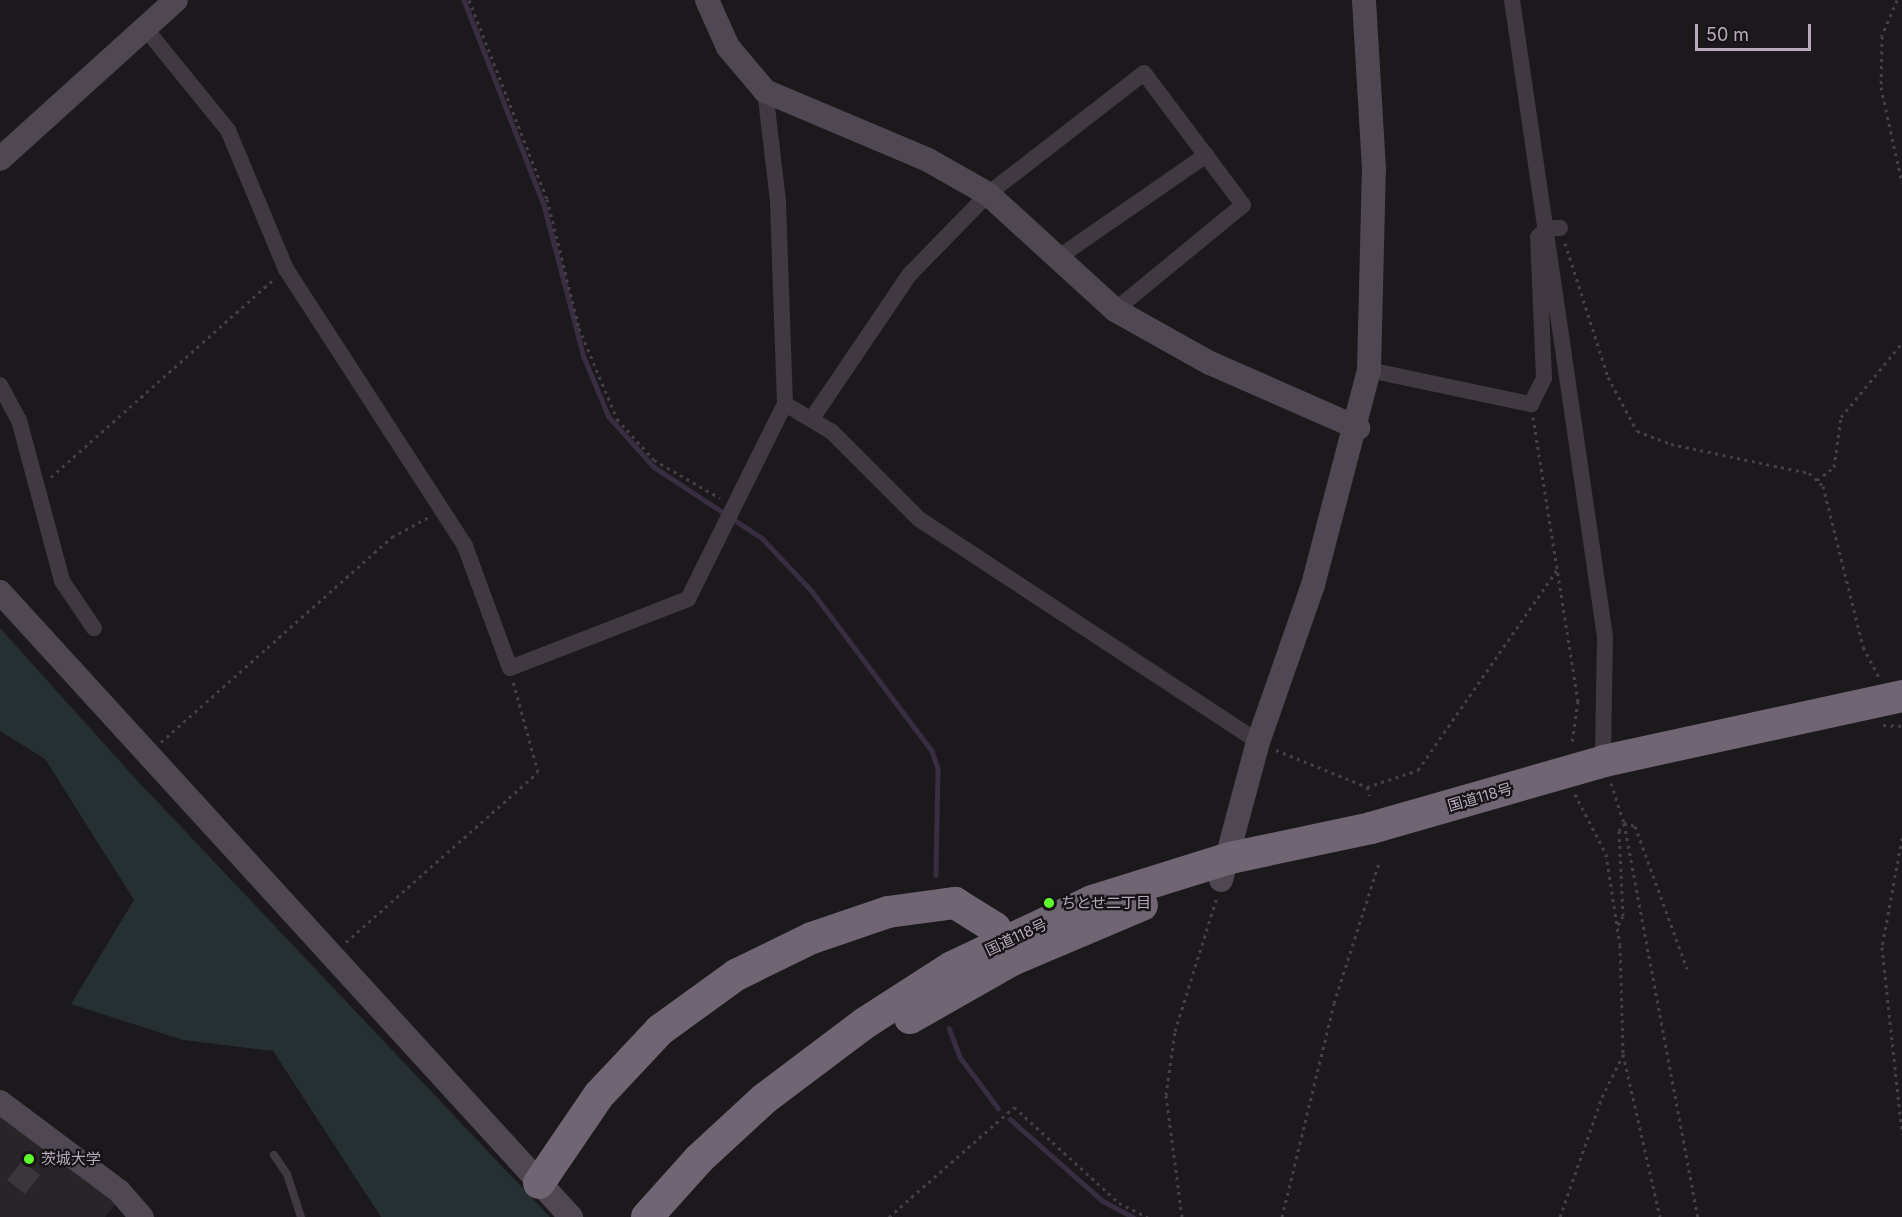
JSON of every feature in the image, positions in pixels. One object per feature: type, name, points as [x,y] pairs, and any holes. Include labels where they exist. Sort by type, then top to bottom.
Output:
[{"type":"highway","name":"国道118号","points":[[647,1217],[699,1159],[820,1055],[952,967],[1008,951],[1108,917],[1225,869],[1418,836],[1570,767],[1894,693]]},
{"type":"highway","points":[[539,1183],[577,1124],[629,1062],[700,997],[736,975],[857,920],[921,904],[955,903],[981,917],[1008,951]]},
{"type":"highway","name":"国道118号","points":[[674,1217],[766,1126],[832,1071],[1008,951]]},
{"type":"street","points":[[0,159],[176,0]]},
{"type":"street","points":[[707,0],[728,47],[765,91],[928,160],[988,194],[1056,259],[1115,310],[1210,363],[1358,428]]},
{"type":"street","points":[[1225,869],[1258,742],[1285,672],[1358,428],[1369,370],[1374,169],[1364,0]]},
{"type":"street","points":[[1512,0],[1554,228],[1605,637],[1612,756]]},
{"type":"street","points":[[145,28],[228,130],[285,269],[465,546],[510,668],[688,599],[735,513],[785,404],[778,201],[765,91]]},
{"type":"street","points":[[813,417],[910,274],[988,194],[1144,73],[1243,205],[1115,310]]},
{"type":"street","points":[[1056,259],[1206,155]]},
{"type":"street","points":[[1369,370],[1531,404],[1544,378],[1538,237],[1554,228]]},
{"type":"street","points":[[0,385],[19,420],[62,581],[93,628]]},
{"type":"street","points":[[785,404],[813,417],[919,519],[1258,742]]},
{"type":"street","points":[[0,592],[150,754],[329,956],[571,1217]]},
{"type":"street","points":[[0,1102],[118,1191],[142,1217]]},
{"type":"lane","points":[[274,1155],[286,1174],[301,1217]]},
{"type":"path","points":[[469,0],[547,199],[579,328],[617,419],[654,460],[735,513]]},
{"type":"path","points":[[1897,0],[1882,36],[1881,87],[1902,183]]},
{"type":"path","points":[[1554,228],[1608,377],[1637,431],[1671,444],[1809,473],[1817,480],[1832,510],[1863,647],[1894,693]]},
{"type":"path","points":[[36,484],[45,482],[285,269]]},
{"type":"path","points":[[1817,480],[1834,467],[1841,417],[1902,343]]},
{"type":"path","points":[[1531,404],[1578,701],[1570,767],[1577,804],[1606,854],[1618,925],[1623,1054],[1660,1217]]},
{"type":"path","points":[[150,754],[392,537],[443,509]]},
{"type":"path","points":[[1258,742],[1368,787],[1408,777],[1426,763],[1458,709],[1557,570]]},
{"type":"path","points":[[329,956],[538,772],[510,668]]},
{"type":"path","points":[[1612,756],[1698,1217]]},
{"type":"path","points":[[1368,787],[1370,796]]},
{"type":"path","points":[[1618,925],[1623,916],[1619,831],[1624,823]]},
{"type":"path","points":[[1624,823],[1635,826],[1688,969]]},
{"type":"path","points":[[1902,838],[1882,947],[1902,1134]]},
{"type":"path","points":[[1282,1217],[1334,1003],[1379,863]]},
{"type":"path","points":[[1182,1217],[1166,1095],[1175,1031],[1225,869]]},
{"type":"path","points":[[1560,1217],[1602,1097],[1623,1054]]},
{"type":"path","points":[[889,1217],[1014,1107],[1119,1203],[1148,1217]]},
{"type":"shaded area","points":[[0,628],[134,777],[550,1217],[381,1217],[273,1051],[183,1040],[71,1004],[134,900],[45,759],[0,731]]},
{"type":"shaded area","name":"茨城大学","points":[[0,1116],[116,1203],[105,1217],[0,1217]]},
{"type":"building","points":[[22,1161],[40,1175],[25,1194],[7,1180]]},
{"type":"waterway","points":[[464,0],[544,205],[584,357],[609,417],[654,467],[762,538],[812,591],[932,751],[938,768],[936,875]]},
{"type":"waterway","points":[[949,1028],[960,1057],[998,1108]]},
{"type":"waterway","points":[[1010,1119],[1103,1201],[1133,1217]]},
{"type":"place","name":"ちとせ二丁目","points":[[1049,903]]},
{"type":"place","name":"茨城大学","points":[[29,1159]]}]
